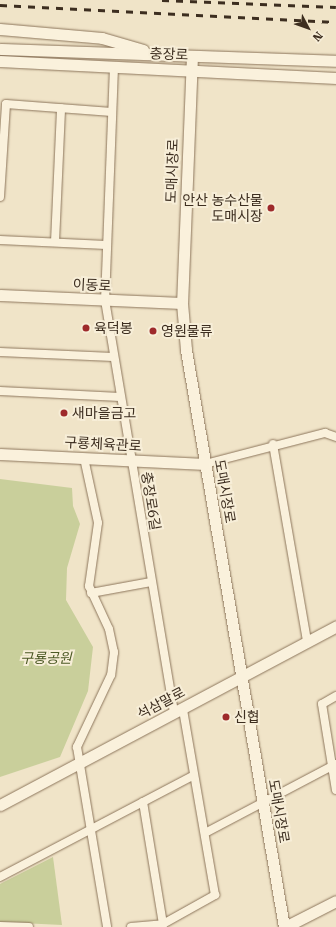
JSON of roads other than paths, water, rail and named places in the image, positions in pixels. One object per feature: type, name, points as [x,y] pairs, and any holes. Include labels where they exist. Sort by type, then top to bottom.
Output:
[{"type":"street","points":[[0,29],[102,38],[161,55]]},
{"type":"street","name":"충장로","points":[[0,48],[336,61]]},
{"type":"street","name":"도매시장로","points":[[192,56],[190,70],[182,302],[186,350],[284,927]]},
{"type":"street","name":"충장로","points":[[0,61],[336,78]]},
{"type":"street","name":"충장로6길","points":[[114,67],[105,300],[113,357],[152,582],[194,775],[215,895],[163,924]]},
{"type":"street","points":[[0,197],[6,104],[112,112]]},
{"type":"street","points":[[55,242],[61,108]]},
{"type":"street","points":[[0,240],[106,245]]},
{"type":"street","name":"이동로","points":[[0,295],[182,302]]},
{"type":"street","points":[[0,352],[113,357]]},
{"type":"street","points":[[0,391],[120,397]]},
{"type":"street","points":[[205,464],[273,444],[325,433],[335,434]]},
{"type":"street","points":[[273,444],[308,641]]},
{"type":"street","name":"구룡체육관로","points":[[0,454],[205,464]]},
{"type":"street","points":[[84,458],[98,523],[89,565],[91,593],[109,629],[114,652],[111,675],[77,747],[108,927]]},
{"type":"street","points":[[91,593],[152,582]]},
{"type":"street","name":"석삼말로","points":[[0,805],[179,711],[336,626]]},
{"type":"street","points":[[336,696],[322,704],[334,765],[336,790]]},
{"type":"street","points":[[204,833],[334,765]]},
{"type":"street","points":[[0,877],[194,775]]},
{"type":"street","points":[[131,927],[163,924],[143,802]]},
{"type":"street","points":[[284,927],[336,901]]},
{"type":"street","points":[[0,926],[29,927]]},
{"type":"railway","points":[[162,0],[336,7]]},
{"type":"railway","points":[[0,5],[336,22]]},
{"type":"place","name":"안산 농수산물 도매시장","points":[[271,208]]},
{"type":"place","name":"육덕봉","points":[[86,328]]},
{"type":"place","name":"영원물류","points":[[153,331]]},
{"type":"place","name":"새마을금고","points":[[64,413]]},
{"type":"place","name":"신협","points":[[226,717]]},
{"type":"park label","name":"구룡공원","points":[[46,658]]}]
